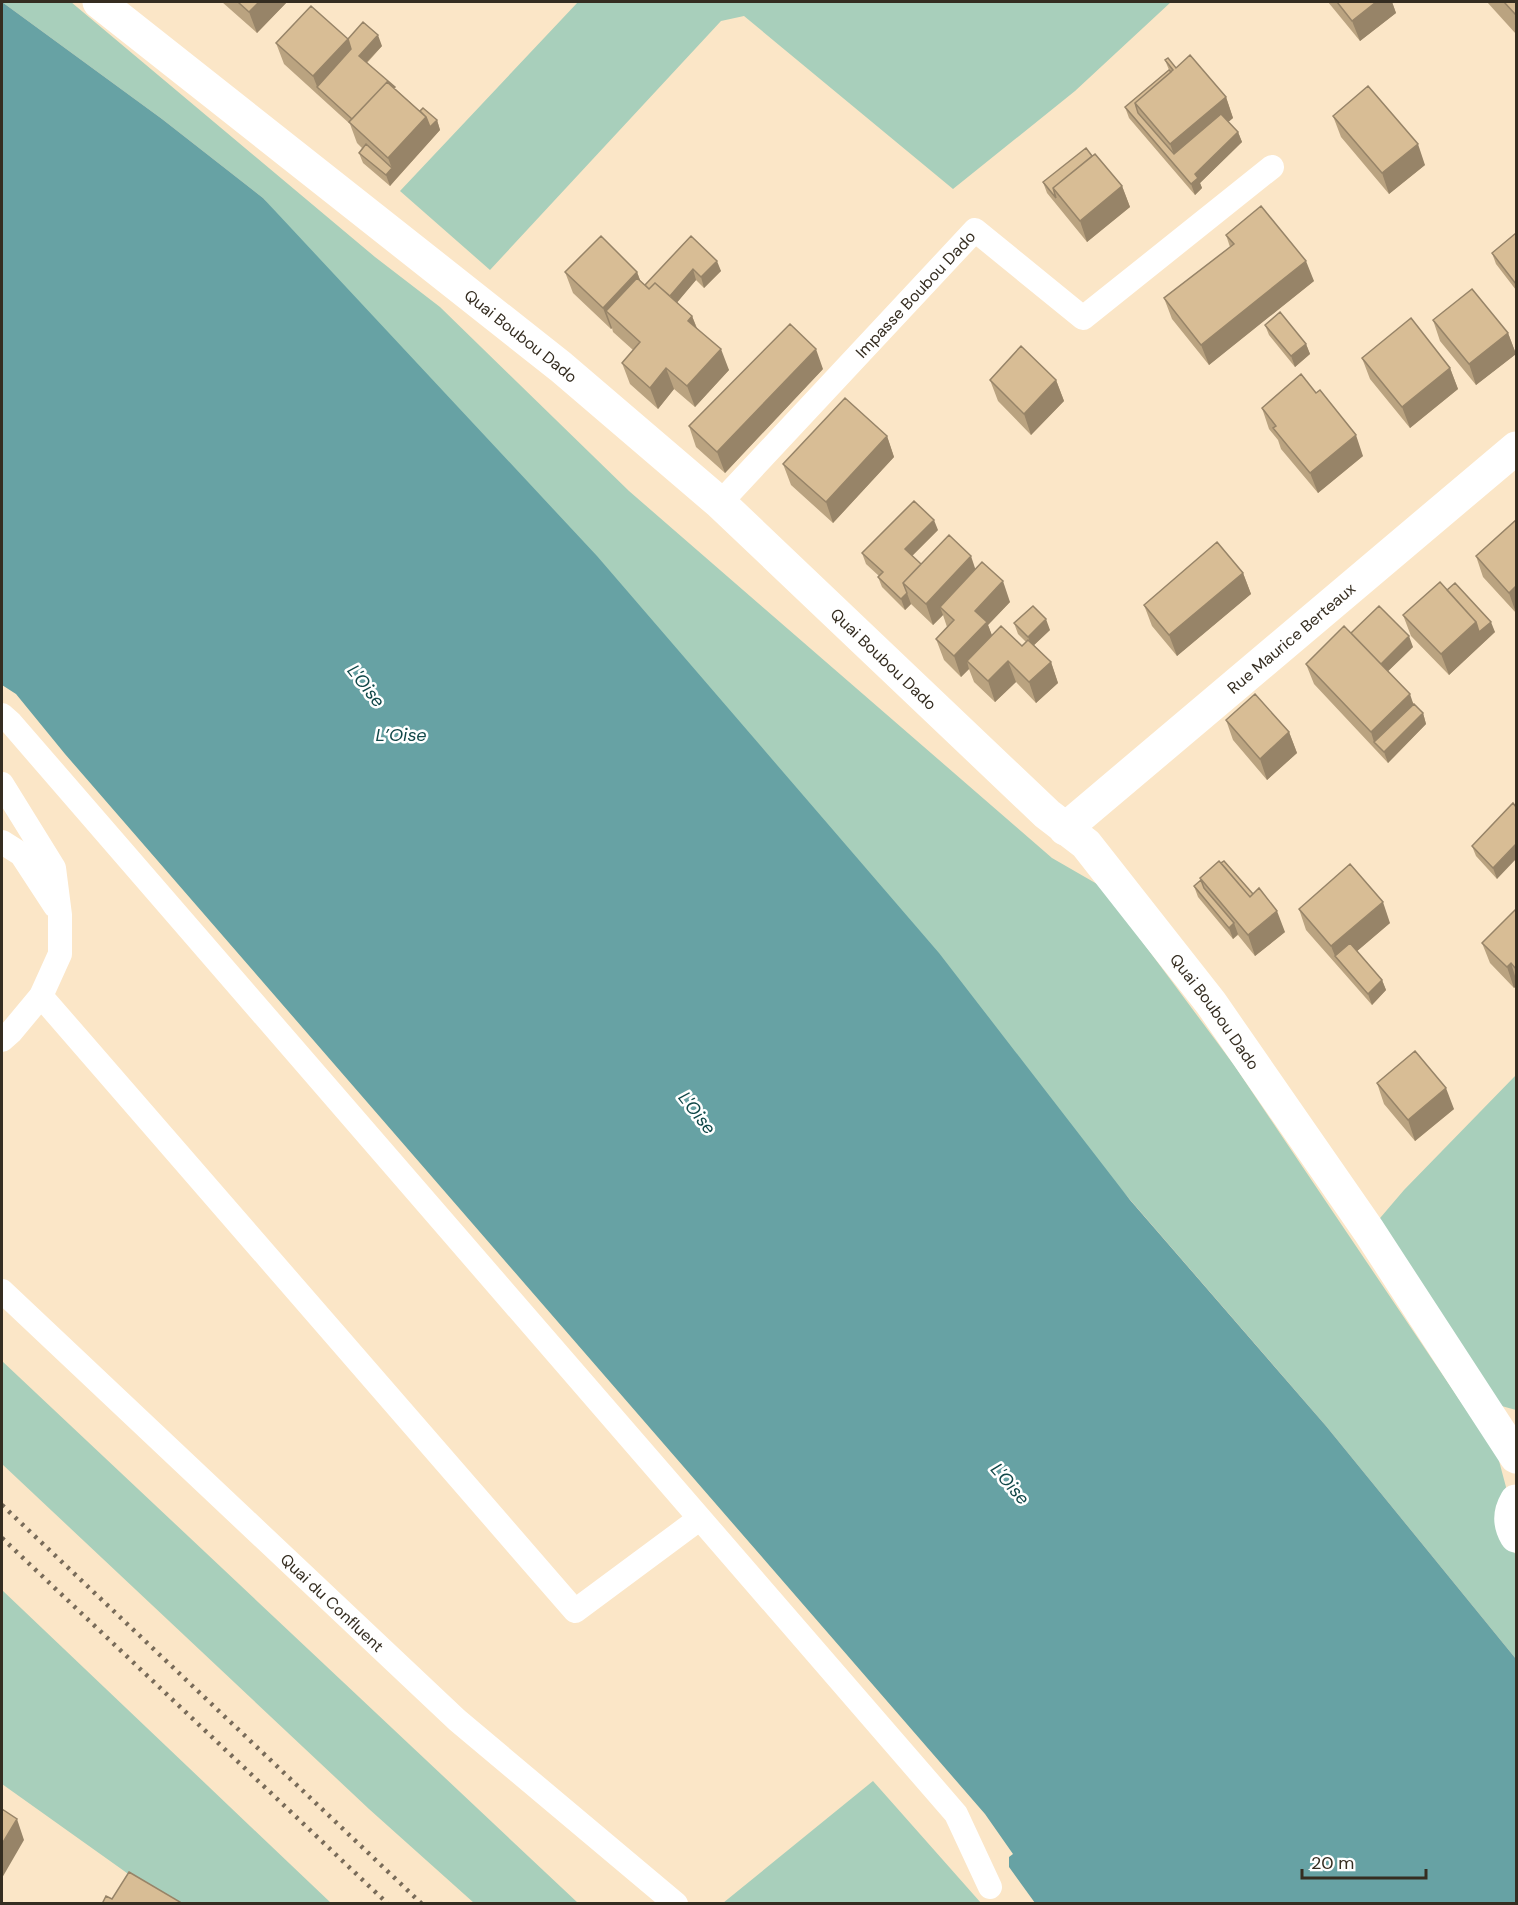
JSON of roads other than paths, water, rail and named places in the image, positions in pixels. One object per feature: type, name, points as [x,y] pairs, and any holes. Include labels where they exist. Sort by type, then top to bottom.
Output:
[{"type":"street","name":"Quai Boubou Dado","points":[[99,2],[561,367],[720,503],[1047,814],[1086,844],[1211,1003],[1369,1231],[1516,1457]]},
{"type":"street","name":"Rue Maurice Berteaux","points":[[1065,830],[1516,448]]},
{"type":"street","points":[[1516,1501],[1511,1515],[1511,1524],[1516,1536]]},
{"type":"lane","name":"Impasse Boubou Dado","points":[[720,503],[975,230],[1083,318],[1272,167]]},
{"type":"lane","points":[[2,715],[956,1814],[990,1887]]},
{"type":"lane","points":[[2,784],[54,868],[60,915],[60,954],[41,996],[2,1040]]},
{"type":"lane","points":[[2,842],[21,854],[60,915]]},
{"type":"lane","points":[[41,996],[575,1611],[699,1519]]},
{"type":"lane","name":"Quai du Confluent","points":[[2,1291],[457,1720],[676,1904]]},
{"type":"water","name":"L’Oise","points":[[2,2],[162,119],[263,198],[597,556],[939,953],[1130,1200],[1326,1426],[1516,1659],[1516,1903],[1035,1903],[1009,1867],[1009,1857],[1013,1854],[985,1814],[65,754],[16,694],[2,685]]},
{"type":"railway","points":[[2,1505],[422,1904]]},
{"type":"railway","points":[[2,1538],[388,1904]]},
{"type":"water label","name":"L'Oise","points":[[366,686]]},
{"type":"water label","name":"L'Oise","points":[[697,1113]]},
{"type":"water label","name":"L'Oise","points":[[1010,1484]]}]
